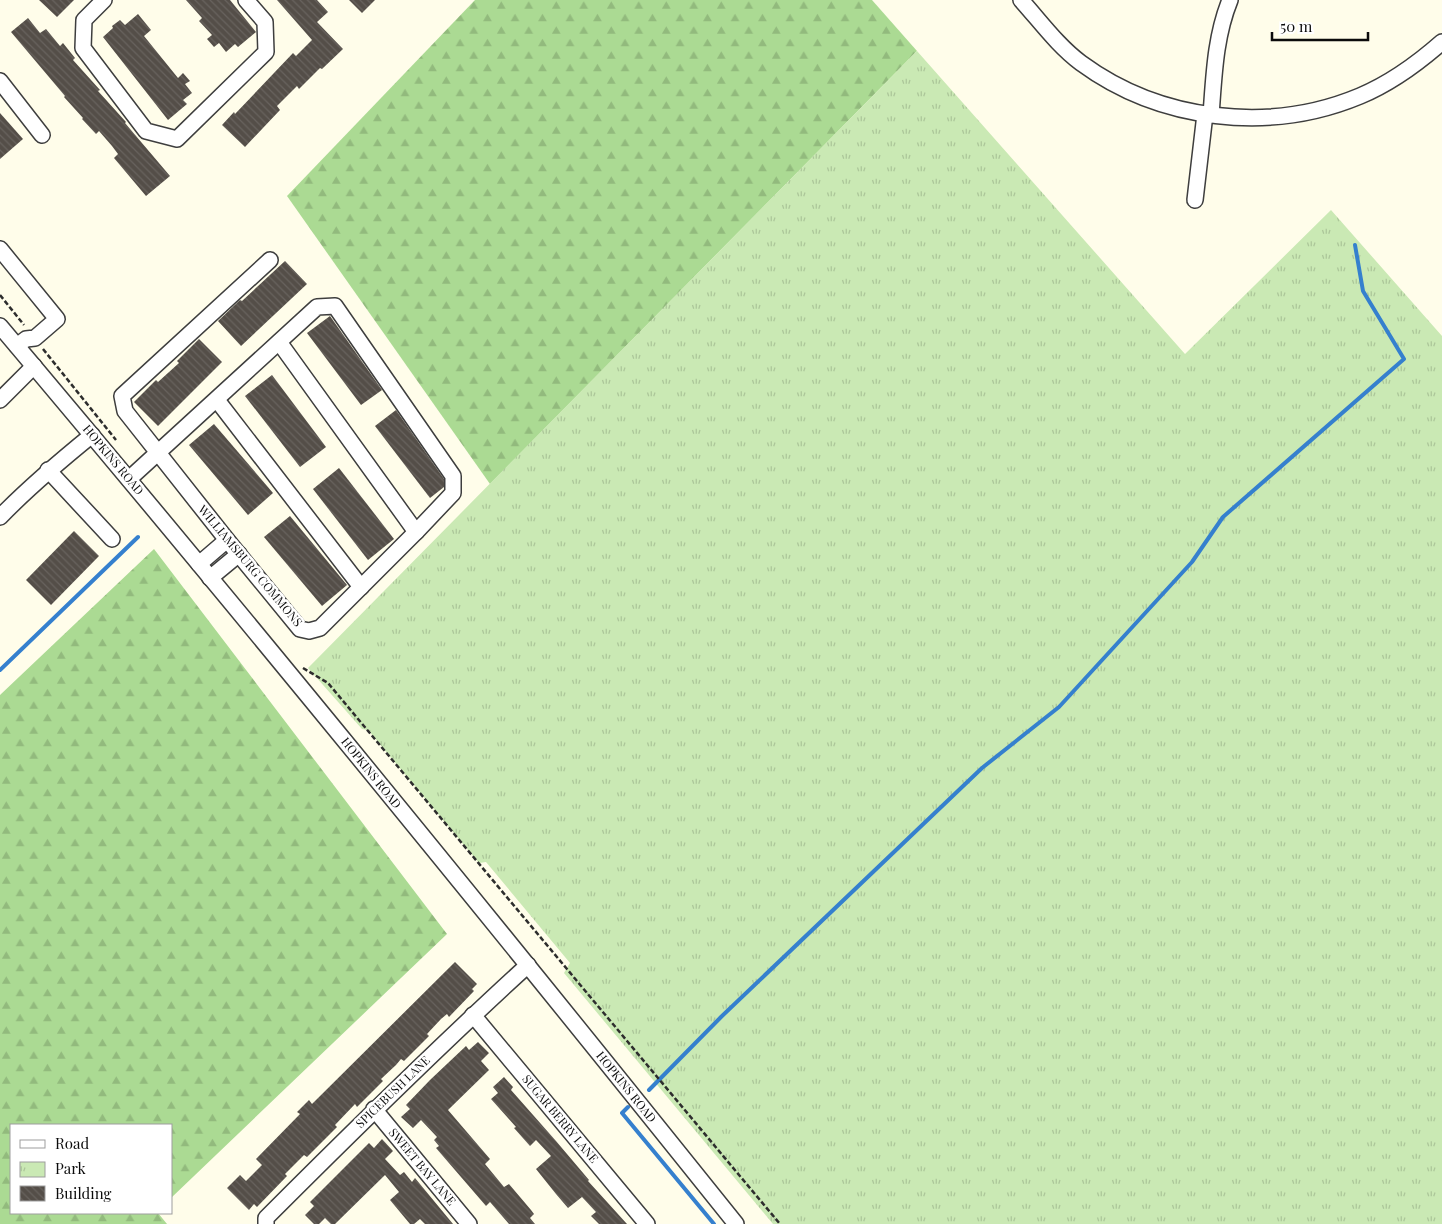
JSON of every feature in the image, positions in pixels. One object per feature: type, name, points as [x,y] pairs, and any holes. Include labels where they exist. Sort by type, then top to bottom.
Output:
[{"type":"street","points":[[104,0],[84,20],[83,48],[146,131],[177,139],[266,52],[265,22],[246,0]]},
{"type":"street","points":[[1021,0],[1062,46],[1079,62],[1099,75],[1157,103],[1180,110],[1208,115],[1272,116],[1331,106],[1383,85],[1405,72],[1442,42]]},
{"type":"street","points":[[1195,200],[1218,41],[1230,0]]},
{"type":"street","points":[[0,81],[42,135]]},
{"type":"street","points":[[0,250],[54,315],[27,339]]},
{"type":"street","points":[[158,453],[125,412],[122,396],[270,260]]},
{"type":"street","name":"WILLIAMSBURG COMMONS","points":[[129,479],[317,307],[335,306],[453,476],[453,493],[320,628],[309,631],[300,629],[158,453]]},
{"type":"street","name":"HOPKINS ROAD","points":[[0,326],[27,339],[34,366],[528,965],[736,1224]]},
{"type":"street","points":[[278,342],[416,532]]},
{"type":"street","points":[[0,400],[34,366]]},
{"type":"street","points":[[217,400],[361,587]]},
{"type":"street","points":[[0,517],[48,470],[92,435]]},
{"type":"street","points":[[48,470],[112,539]]},
{"type":"street","points":[[199,564],[227,540]]},
{"type":"street","points":[[210,578],[239,554]]},
{"type":"street","name":"SPICEBUSH LANE","points":[[266,1224],[266,1218],[374,1109],[528,965]]},
{"type":"street","name":"SUGAR BERRY LANE","points":[[473,1015],[647,1224]]},
{"type":"street","name":"SWEET BAY LANE","points":[[374,1109],[469,1224]]},
{"type":"path","points":[[0,295],[27,339],[121,447]]},
{"type":"path","points":[[299,665],[328,683],[780,1224]]},
{"type":"green space","points":[[475,0],[872,0],[917,51],[490,484],[287,196]]},
{"type":"green space","points":[[917,51],[1185,354],[1331,210],[1442,336],[1442,1224],[773,1224],[564,973],[570,963],[486,862],[479,863],[368,730],[362,729],[308,668]]},
{"type":"green space","points":[[154,549],[447,934],[172,1197],[172,1124],[10,1124],[10,1214],[159,1214],[167,1224],[0,1224],[0,695]]},
{"type":"building","points":[[39,0],[74,0],[57,17]]},
{"type":"building","points":[[186,0],[230,0],[256,32],[238,47],[235,44],[226,52],[219,43],[214,47],[207,39],[212,35],[199,21],[202,18]]},
{"type":"building","points":[[277,0],[317,0],[328,12],[317,22],[343,49],[299,89],[297,86],[277,106],[280,110],[245,147],[222,125],[234,112],[235,114],[293,53],[296,56],[312,40]]},
{"type":"building","points":[[349,0],[375,0],[362,13]]},
{"type":"building","points":[[138,14],[151,30],[144,36],[178,78],[183,73],[190,81],[185,84],[192,93],[183,100],[187,104],[168,120],[103,37],[120,20],[125,25]]},
{"type":"building","points":[[28,18],[40,33],[46,29],[60,46],[63,43],[75,58],[73,60],[170,176],[146,196],[114,158],[118,154],[112,146],[99,131],[96,134],[82,119],[11,32]]},
{"type":"building","points":[[0,113],[23,139],[0,159]]},
{"type":"building","points":[[285,261],[307,284],[241,346],[218,321]]},
{"type":"building","points":[[330,316],[382,390],[361,405],[307,333]]},
{"type":"building","points":[[199,339],[222,362],[158,426],[134,402],[156,380],[158,382],[179,363],[177,361]]},
{"type":"building","points":[[272,375],[326,447],[300,467],[245,396]]},
{"type":"building","points":[[396,410],[444,479],[444,487],[430,498],[375,426]]},
{"type":"building","points":[[214,424],[273,493],[248,515],[189,445]]},
{"type":"building","points":[[339,468],[394,539],[368,560],[313,489]]},
{"type":"building","points":[[290,516],[347,585],[322,606],[264,537]]},
{"type":"building","points":[[74,531],[99,556],[51,605],[26,580]]},
{"type":"building","points":[[455,962],[477,984],[472,989],[474,991],[449,1017],[447,1014],[441,1019],[427,1034],[429,1036],[404,1061],[401,1059],[381,1079],[383,1081],[357,1107],[355,1104],[335,1125],[337,1127],[307,1157],[304,1155],[285,1174],[287,1176],[257,1207],[254,1204],[249,1210],[227,1188],[240,1175],[246,1181],[262,1165],[256,1159],[300,1114],[297,1112],[309,1100],[312,1104]]},
{"type":"building","points":[[478,1042],[489,1053],[481,1061],[489,1070],[448,1110],[490,1159],[485,1164],[504,1187],[509,1184],[531,1210],[534,1214],[530,1218],[535,1224],[509,1224],[490,1202],[486,1206],[436,1148],[439,1146],[434,1140],[437,1137],[421,1120],[413,1128],[401,1117],[410,1109],[406,1105],[430,1080],[466,1046],[469,1050]]},
{"type":"building","points":[[504,1077],[513,1087],[511,1090],[627,1224],[599,1224],[591,1216],[596,1212],[582,1197],[568,1208],[556,1194],[536,1169],[551,1156],[536,1140],[530,1146],[491,1099],[498,1093],[493,1087]]},
{"type":"building","points":[[382,1139],[393,1151],[385,1159],[400,1175],[404,1172],[412,1182],[415,1178],[453,1224],[425,1224],[420,1219],[414,1224],[410,1224],[390,1200],[399,1192],[385,1175],[335,1224],[331,1224],[325,1218],[319,1224],[314,1224],[305,1215],[314,1206],[310,1202],[369,1143],[374,1148]]},
{"type":"waterway","points":[[649,1090],[721,1017],[982,768],[1059,707],[1192,562],[1223,517],[1404,359],[1363,291],[1355,245]]},
{"type":"waterway","points":[[0,670],[138,537]]},
{"type":"waterway","points":[[628,1107],[622,1113],[714,1224]]}]
